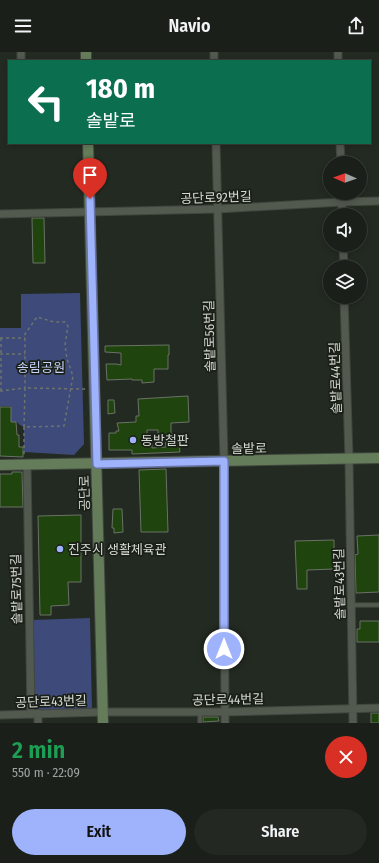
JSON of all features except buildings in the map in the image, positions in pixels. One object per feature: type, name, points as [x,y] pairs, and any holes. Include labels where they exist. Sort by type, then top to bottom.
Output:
[{"type":"street","name":"공단로","points":[[88,144],[103,723]]},
{"type":"street","name":"솔밭로56번길","points":[[216,144],[224,461],[225,723]]},
{"type":"street","points":[[340,144],[341,156]]},
{"type":"street","name":"공단로92번길","points":[[0,214],[218,209],[379,201]]},
{"type":"street","points":[[342,202],[342,208]]},
{"type":"street","name":"솔밭로44번길","points":[[344,304],[349,459]]},
{"type":"street","name":"솔밭로","points":[[0,465],[379,458]]},
{"type":"street","name":"솔밭로43번길","points":[[349,459],[353,723]]},
{"type":"street","name":"솔밭로75번길","points":[[26,464],[34,714],[38,723]]},
{"type":"street","name":"공단로44번길","points":[[103,712],[225,712],[379,708]]},
{"type":"street","name":"공단로43번길","points":[[0,715],[103,712]]},
{"type":"lane","points":[[351,605],[379,605]]},
{"type":"lane","points":[[200,712],[200,723]]},
{"type":"path","points":[[24,427],[64,426],[73,376],[67,359],[65,345],[68,326],[65,322],[54,322],[37,317],[25,334],[24,427],[26,464]]},
{"type":"path","points":[[25,338],[0,338],[0,391],[25,388],[86,389]]},
{"type":"path","points":[[1,354],[25,354]]},
{"type":"green space","name":"송림공원","points":[[80,293],[84,444],[74,455],[24,452],[24,427],[17,422],[11,422],[11,406],[0,406],[0,328],[21,328],[21,294]]},
{"type":"green space","points":[[90,618],[92,710],[38,711],[34,706],[32,620]]},
{"type":"place","name":"동방철판","points":[[133,440]]},
{"type":"place","name":"진주시 생활체육관","points":[[60,549]]},
{"type":"route","points":[[90,199],[97,464],[224,461],[224,649]]}]
